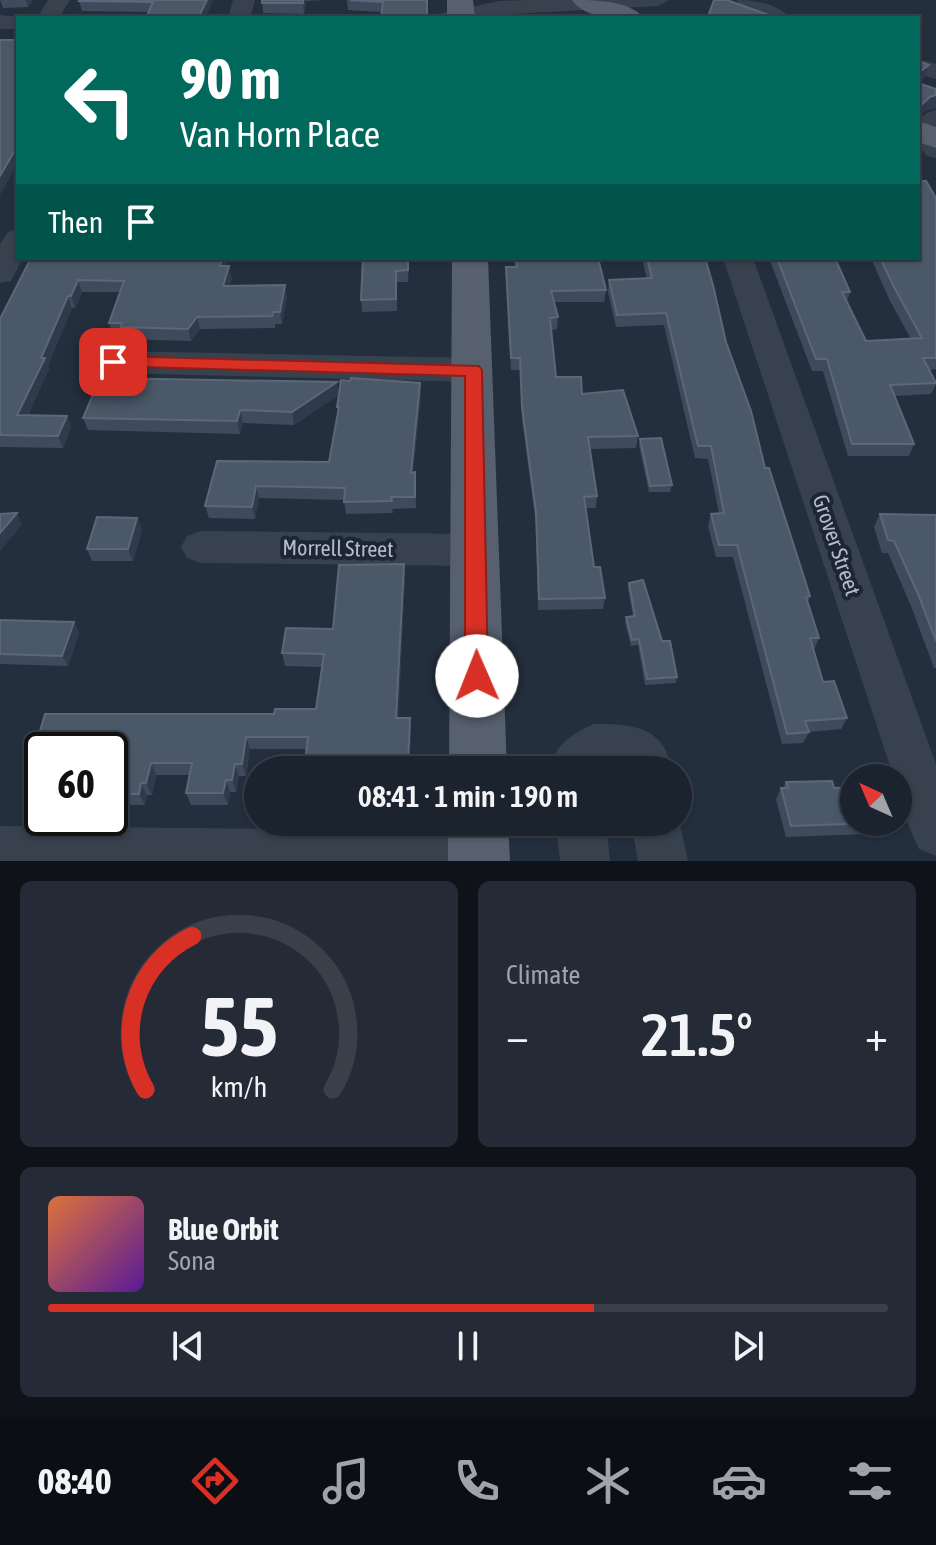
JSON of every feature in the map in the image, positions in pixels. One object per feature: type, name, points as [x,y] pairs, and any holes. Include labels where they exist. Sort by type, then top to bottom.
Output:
[{"type":"main road","points":[[587,1],[622,6]]},
{"type":"main road","points":[[470,260],[478,756]]},
{"type":"street","points":[[622,6],[658,0]]},
{"type":"street","points":[[748,0],[749,5],[775,16]]},
{"type":"street","points":[[458,13],[524,12],[587,1]]},
{"type":"street","points":[[0,274],[16,242]]},
{"type":"street","name":"Grover Street","points":[[739,260],[936,832]]},
{"type":"street","points":[[113,362],[473,370]]},
{"type":"street","name":"Morrell Street","points":[[201,547],[475,550]]},
{"type":"street","points":[[583,756],[594,746],[632,746],[641,756]]},
{"type":"street","points":[[582,836],[585,861]]},
{"type":"street","points":[[659,836],[663,861]]},
{"type":"street","points":[[0,851],[479,846]]},
{"type":"building","points":[[207,0],[199,16],[147,16],[153,2],[79,1]]},
{"type":"building","points":[[262,0],[303,0],[303,3],[262,3]]},
{"type":"building","points":[[350,0],[427,0],[427,16],[381,16],[383,2]]},
{"type":"building","points":[[714,0],[727,0],[771,16],[714,16],[709,14]]},
{"type":"building","points":[[0,40],[16,40],[16,148],[0,176]]},
{"type":"building","points":[[920,62],[929,65],[920,72]]},
{"type":"building","points":[[920,84],[936,89],[936,95],[920,106]]},
{"type":"building","points":[[920,181],[926,181],[936,198],[936,358],[923,358],[936,383],[890,385],[914,444],[852,444],[827,359],[816,359],[778,260],[836,260],[850,292],[842,292],[866,341],[922,338],[881,260],[920,260]]},
{"type":"building","points":[[30,260],[222,260],[220,266],[229,266],[223,286],[285,285],[280,312],[273,312],[272,316],[197,317],[188,329],[121,327],[122,323],[109,323],[124,281],[78,280],[71,296],[68,296],[41,358],[45,358],[17,415],[67,416],[58,436],[0,435],[0,319]]},
{"type":"building","points":[[363,260],[408,260],[408,270],[396,271],[396,299],[361,300]]},
{"type":"building","points":[[516,260],[598,260],[606,290],[551,291],[558,317],[550,318],[556,377],[581,377],[582,394],[623,390],[638,436],[588,437],[597,496],[584,497],[594,567],[600,567],[605,598],[539,599],[536,512],[522,407],[520,358],[511,358],[506,267],[517,267]]},
{"type":"building","points":[[648,260],[706,260],[726,342],[751,411],[765,468],[769,468],[810,596],[806,597],[819,638],[810,638],[823,682],[834,681],[847,718],[805,721],[809,732],[787,734],[737,545],[719,545],[711,514],[724,513],[711,446],[698,446],[666,313],[617,315],[609,280],[652,278]]},
{"type":"building","points":[[100,378],[337,382],[292,412],[240,410],[237,421],[83,418]]},
{"type":"building","points":[[351,378],[420,383],[411,473],[415,472],[415,497],[344,502],[345,488],[256,486],[252,507],[205,506],[217,461],[329,462],[341,380],[350,381]]},
{"type":"building","points":[[661,438],[672,485],[650,486],[640,439]]},
{"type":"building","points":[[17,513],[0,533],[0,514]]},
{"type":"building","points":[[880,514],[936,515],[936,641],[894,541],[888,540]]},
{"type":"building","points":[[97,517],[137,518],[128,549],[87,549]]},
{"type":"building","points":[[404,564],[396,718],[410,718],[408,756],[306,756],[308,737],[246,737],[242,764],[235,764],[232,780],[226,780],[223,793],[186,793],[192,763],[151,763],[146,783],[141,783],[139,794],[128,794],[128,732],[40,732],[45,714],[274,714],[275,709],[316,709],[324,654],[282,653],[286,628],[333,629],[339,565]]},
{"type":"building","points":[[643,580],[662,641],[670,641],[677,677],[647,679],[639,639],[632,640],[626,617],[635,616],[629,583]]},
{"type":"building","points":[[0,620],[74,622],[62,656],[0,654]]},
{"type":"building","points":[[832,781],[834,788],[840,788],[840,824],[791,826],[781,788],[788,788],[786,782]]},
{"type":"route","points":[[113,362],[473,370],[477,676]]}]
